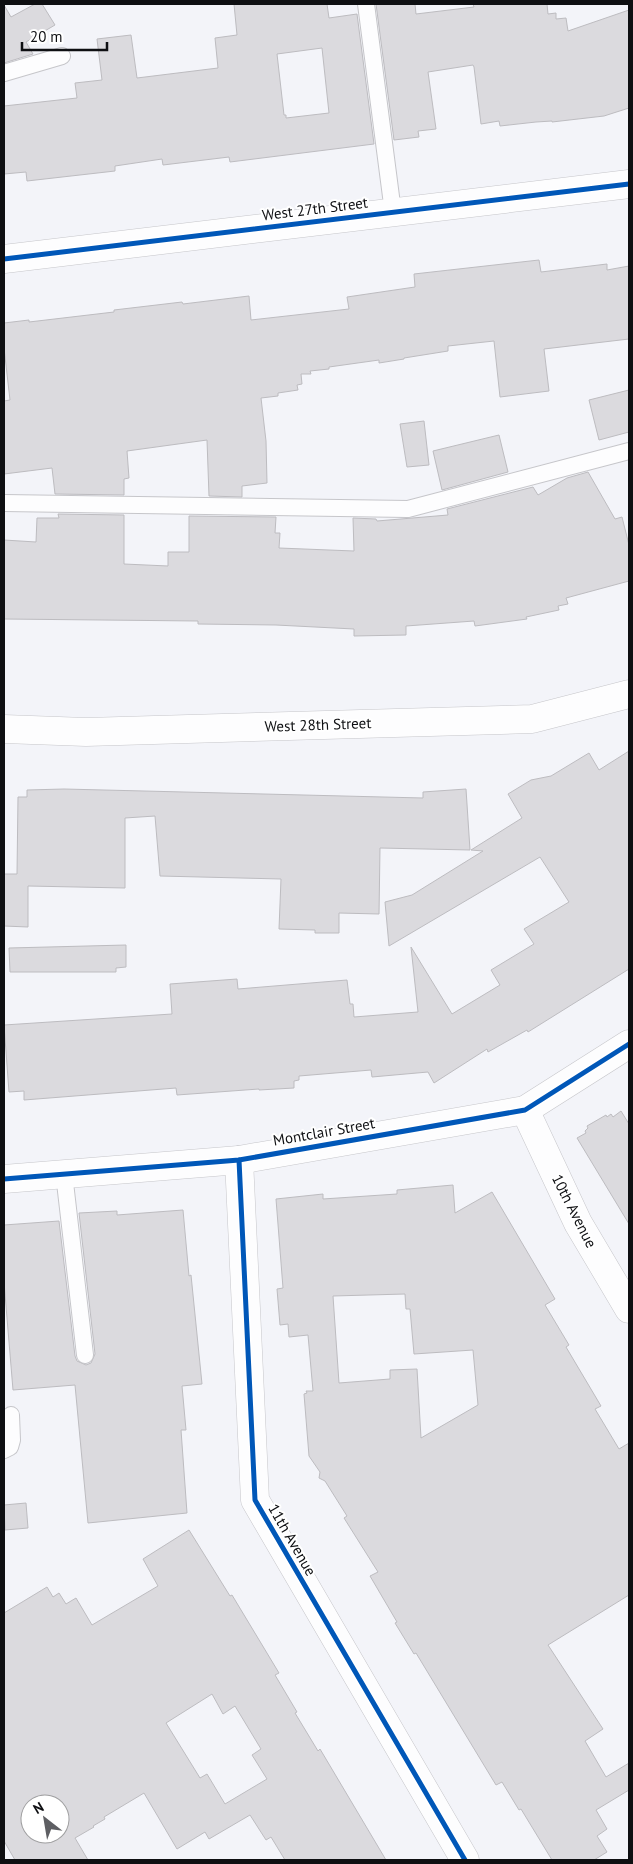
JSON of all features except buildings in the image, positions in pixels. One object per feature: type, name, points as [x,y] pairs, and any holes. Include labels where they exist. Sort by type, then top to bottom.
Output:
[{"type":"street","name":"West 27th Street","points":[[4,259],[629,184]]},
{"type":"street","name":"West 28th Street","points":[[4,729],[86,732],[532,719],[629,694]]},
{"type":"street","name":"Montclair Street","points":[[4,1179],[239,1160],[525,1110],[629,1044]]},
{"type":"street","name":"10th Avenue","points":[[525,1110],[578,1223],[629,1310]]},
{"type":"street","name":"11th Avenue","points":[[239,1160],[255,1500],[465,1860]]},
{"type":"lane","points":[[366,4],[393,212]]},
{"type":"lane","points":[[4,73],[62,56]]},
{"type":"lane","points":[[4,503],[408,509],[629,451]]},
{"type":"lane","points":[[64,1174],[84,1355]]},
{"type":"lane","points":[[4,1450],[10,1447],[12,1440],[10,1415]]},
{"type":"cycle path","points":[[4,259],[629,184]]},
{"type":"cycle path","points":[[4,1179],[239,1160],[525,1110],[629,1044]]},
{"type":"cycle path","points":[[239,1160],[255,1500],[465,1860]]}]
